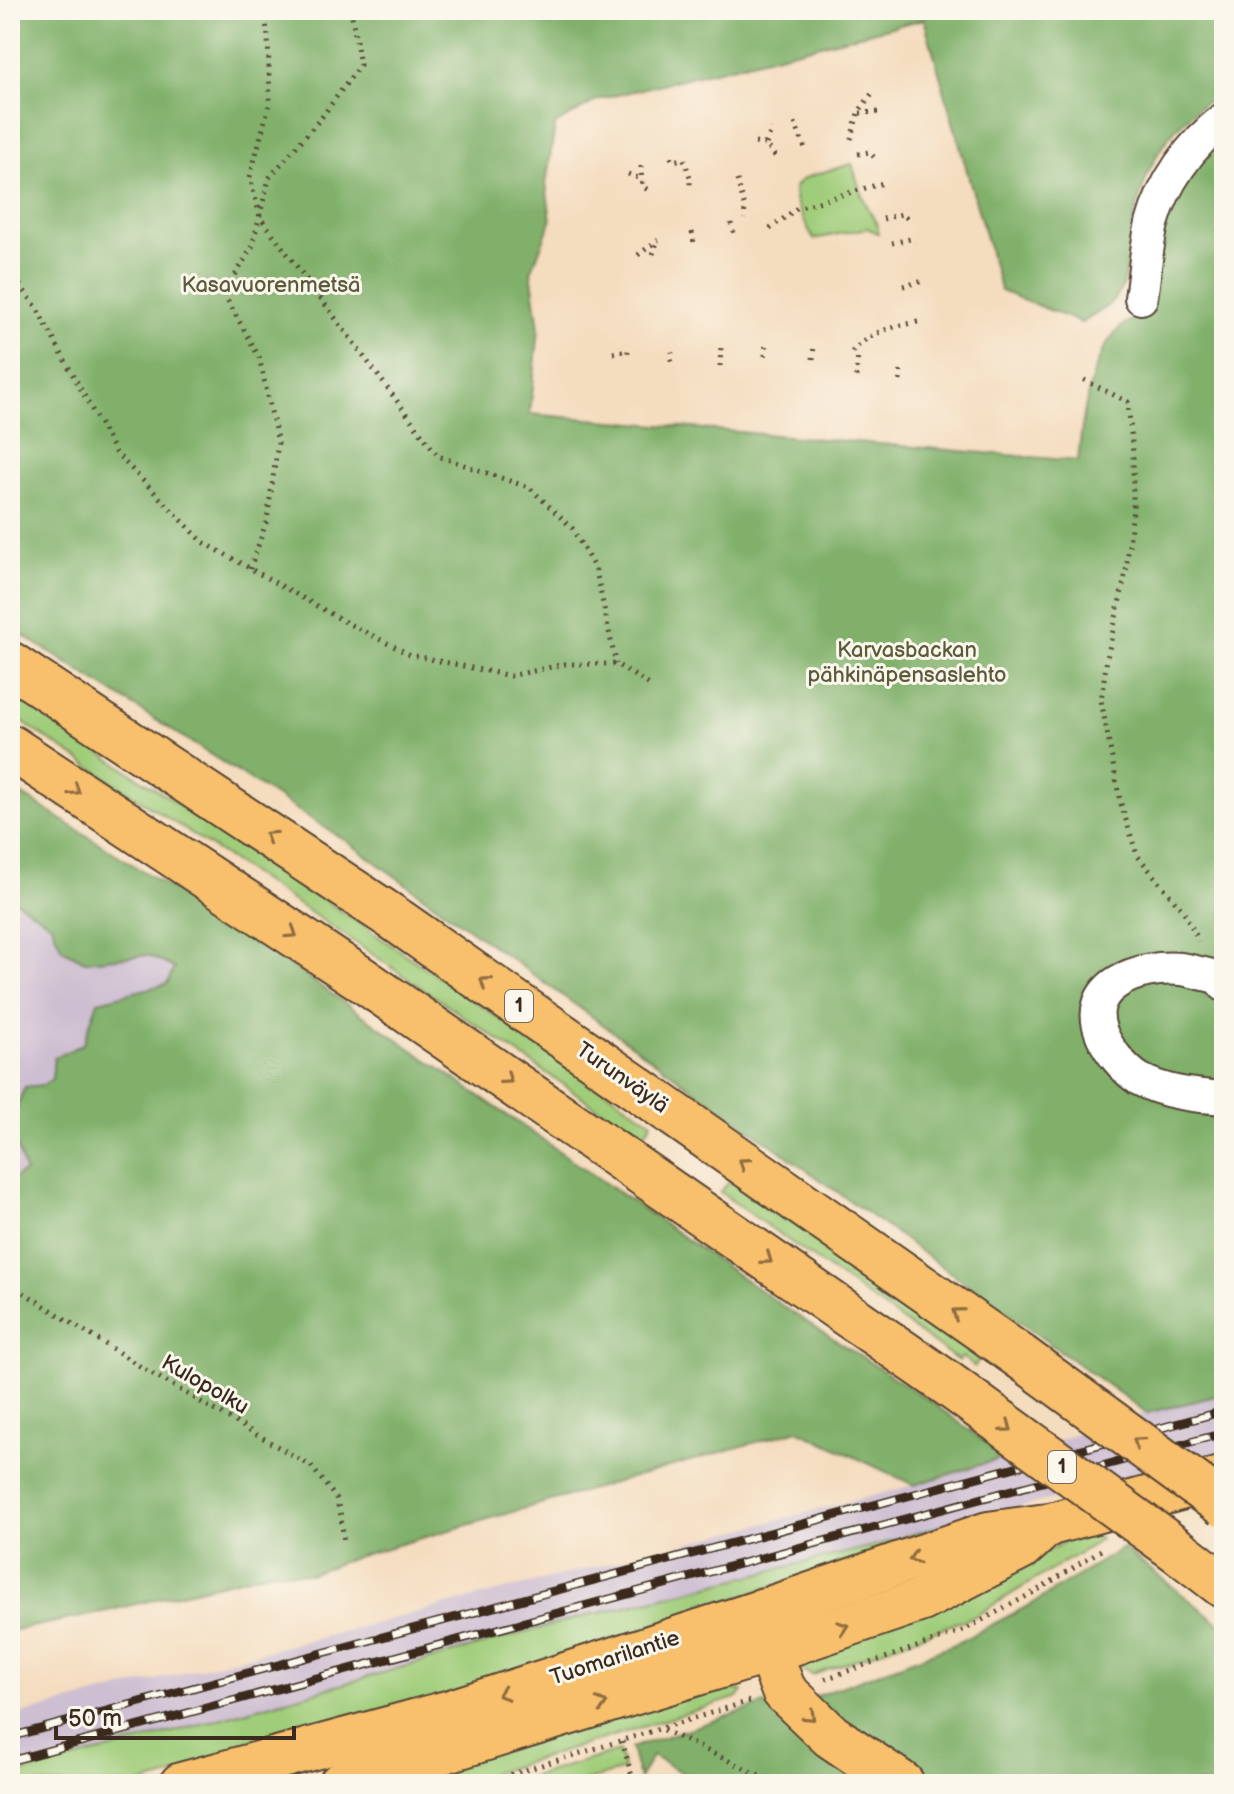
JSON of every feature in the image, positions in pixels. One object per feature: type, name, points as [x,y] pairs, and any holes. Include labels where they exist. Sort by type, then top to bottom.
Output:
[{"type":"highway","name":"Turunväylä","points":[[10,664],[398,921],[1021,1357],[1224,1505]]},
{"type":"highway","name":"1","points":[[10,747],[360,978],[944,1381],[1224,1586]]},
{"type":"highway","points":[[764,1610],[777,1672],[831,1736],[902,1784]]},
{"type":"main road","name":"Tuomarilantie","points":[[181,1784],[451,1711],[764,1610],[988,1533],[1047,1525],[1224,1477]]},
{"type":"main road","name":"Tuomarilantie","points":[[340,1784],[777,1672],[1021,1549],[1047,1525]]},
{"type":"street","points":[[1141,298],[1152,223],[1168,184],[1205,134],[1224,119]]},
{"type":"street","points":[[1221,981],[1179,969],[1133,974],[1106,990],[1098,1004],[1098,1026],[1109,1050],[1139,1079],[1187,1095],[1224,1098]]},
{"type":"path","points":[[264,10],[270,102],[250,177],[260,217],[438,456],[530,488],[572,528],[596,571],[616,664]]},
{"type":"path","points":[[250,569],[267,520],[278,443],[259,357],[224,294],[252,247],[269,178],[321,118],[360,65],[351,10]]},
{"type":"path","points":[[851,139],[858,113],[873,92]]},
{"type":"path","points":[[858,113],[879,112]]},
{"type":"path","points":[[795,123],[806,151]]},
{"type":"path","points":[[766,144],[772,129]]},
{"type":"path","points":[[755,143],[766,144],[778,160]]},
{"type":"path","points":[[858,154],[869,152],[876,159]]},
{"type":"path","points":[[671,157],[673,161],[684,159],[690,187]]},
{"type":"path","points":[[641,166],[642,186],[648,190]]},
{"type":"path","points":[[628,174],[641,179]]},
{"type":"path","points":[[737,180],[745,208],[744,219]]},
{"type":"path","points":[[770,229],[797,208],[883,183]]},
{"type":"path","points":[[883,219],[902,214],[908,219]]},
{"type":"path","points":[[731,223],[734,233]]},
{"type":"path","points":[[692,232],[694,243]]},
{"type":"path","points":[[892,243],[910,239],[914,243]]},
{"type":"path","points":[[638,255],[658,240],[653,254]]},
{"type":"path","points":[[10,272],[35,305],[115,452],[203,542],[411,655],[510,676],[565,664],[616,664],[653,687]]},
{"type":"path","points":[[903,286],[924,281]]},
{"type":"path","points":[[856,377],[855,353],[863,340],[881,329],[918,322]]},
{"type":"path","points":[[765,356],[766,343]]},
{"type":"path","points":[[813,359],[814,344]]},
{"type":"path","points":[[720,366],[721,346]]},
{"type":"path","points":[[613,353],[628,350],[627,358]]},
{"type":"path","points":[[671,361],[672,352]]},
{"type":"path","points":[[900,381],[901,369]]},
{"type":"path","points":[[1084,380],[1128,402],[1133,453],[1133,508],[1126,572],[1101,700],[1120,801],[1137,855],[1184,912],[1221,981]]},
{"type":"path","name":"Kulopolku","points":[[10,1284],[146,1370],[311,1466],[336,1498],[344,1543]]},
{"type":"path","points":[[480,1784],[662,1729],[777,1672]]},
{"type":"path","points":[[662,1729],[778,1784]]},
{"type":"path","points":[[622,1741],[633,1780]]},
{"type":"shaded area","points":[[10,816],[201,958],[10,1220]]},
{"type":"shaded area","points":[[1224,1394],[1224,1454],[943,1526],[10,1776],[10,1717],[914,1485],[1135,1416]]},
{"type":"green space","name":"Kasavuorenmetsä","points":[[10,10],[1224,10],[1224,90],[1185,119],[1159,151],[1142,189],[1120,291],[1108,305],[1082,323],[1001,291],[924,19],[597,100],[555,125],[546,184],[551,221],[531,272],[539,328],[530,414],[1078,461],[1089,391],[1100,356],[1119,329],[1149,308],[1159,250],[1179,194],[1200,159],[1224,134],[1224,1394],[1147,1413],[346,841],[10,627]]},
{"type":"green space","points":[[852,164],[878,233],[867,228],[814,239],[796,203],[794,192],[797,185],[815,174]]},
{"type":"green space","points":[[10,693],[350,917],[652,1122],[642,1138],[340,932],[10,714]]},
{"type":"green space","points":[[10,787],[277,956],[790,1311],[929,1400],[1005,1457],[914,1485],[798,1430],[359,1556],[310,1574],[273,1571],[10,1631],[10,1180],[25,1172],[10,1123],[25,1087],[43,1085],[52,1079],[54,1058],[83,1044],[98,1001],[167,984],[174,968],[148,955],[85,961],[62,949],[51,924],[10,897]]},
{"type":"green space","points":[[732,1178],[962,1344],[979,1358],[975,1367],[962,1357],[959,1361],[720,1192]]},
{"type":"green space","points":[[957,1524],[376,1719],[142,1784],[10,1784],[10,1776],[573,1619]]},
{"type":"green space","points":[[1094,1535],[1100,1539],[1094,1544],[975,1616],[813,1675],[801,1670],[802,1656],[1030,1561],[1075,1536]]},
{"type":"green space","points":[[1123,1548],[1224,1627],[1224,1784],[925,1784],[864,1742],[811,1698],[955,1644],[1032,1604]]},
{"type":"green space","points":[[707,1684],[743,1691],[739,1697],[467,1781],[427,1784],[429,1780],[479,1755]]},
{"type":"green space","points":[[764,1704],[870,1784],[702,1784],[652,1756],[639,1779],[631,1748]]},
{"type":"green space","points":[[619,1751],[624,1770],[573,1784],[506,1784]]},
{"type":"railway","points":[[10,1737],[1224,1411]]},
{"type":"railway","points":[[10,1761],[1224,1433]]},
{"type":"park label","name":"Karvasbackan pähkinäpensaslehto","points":[[907,662]]}]
